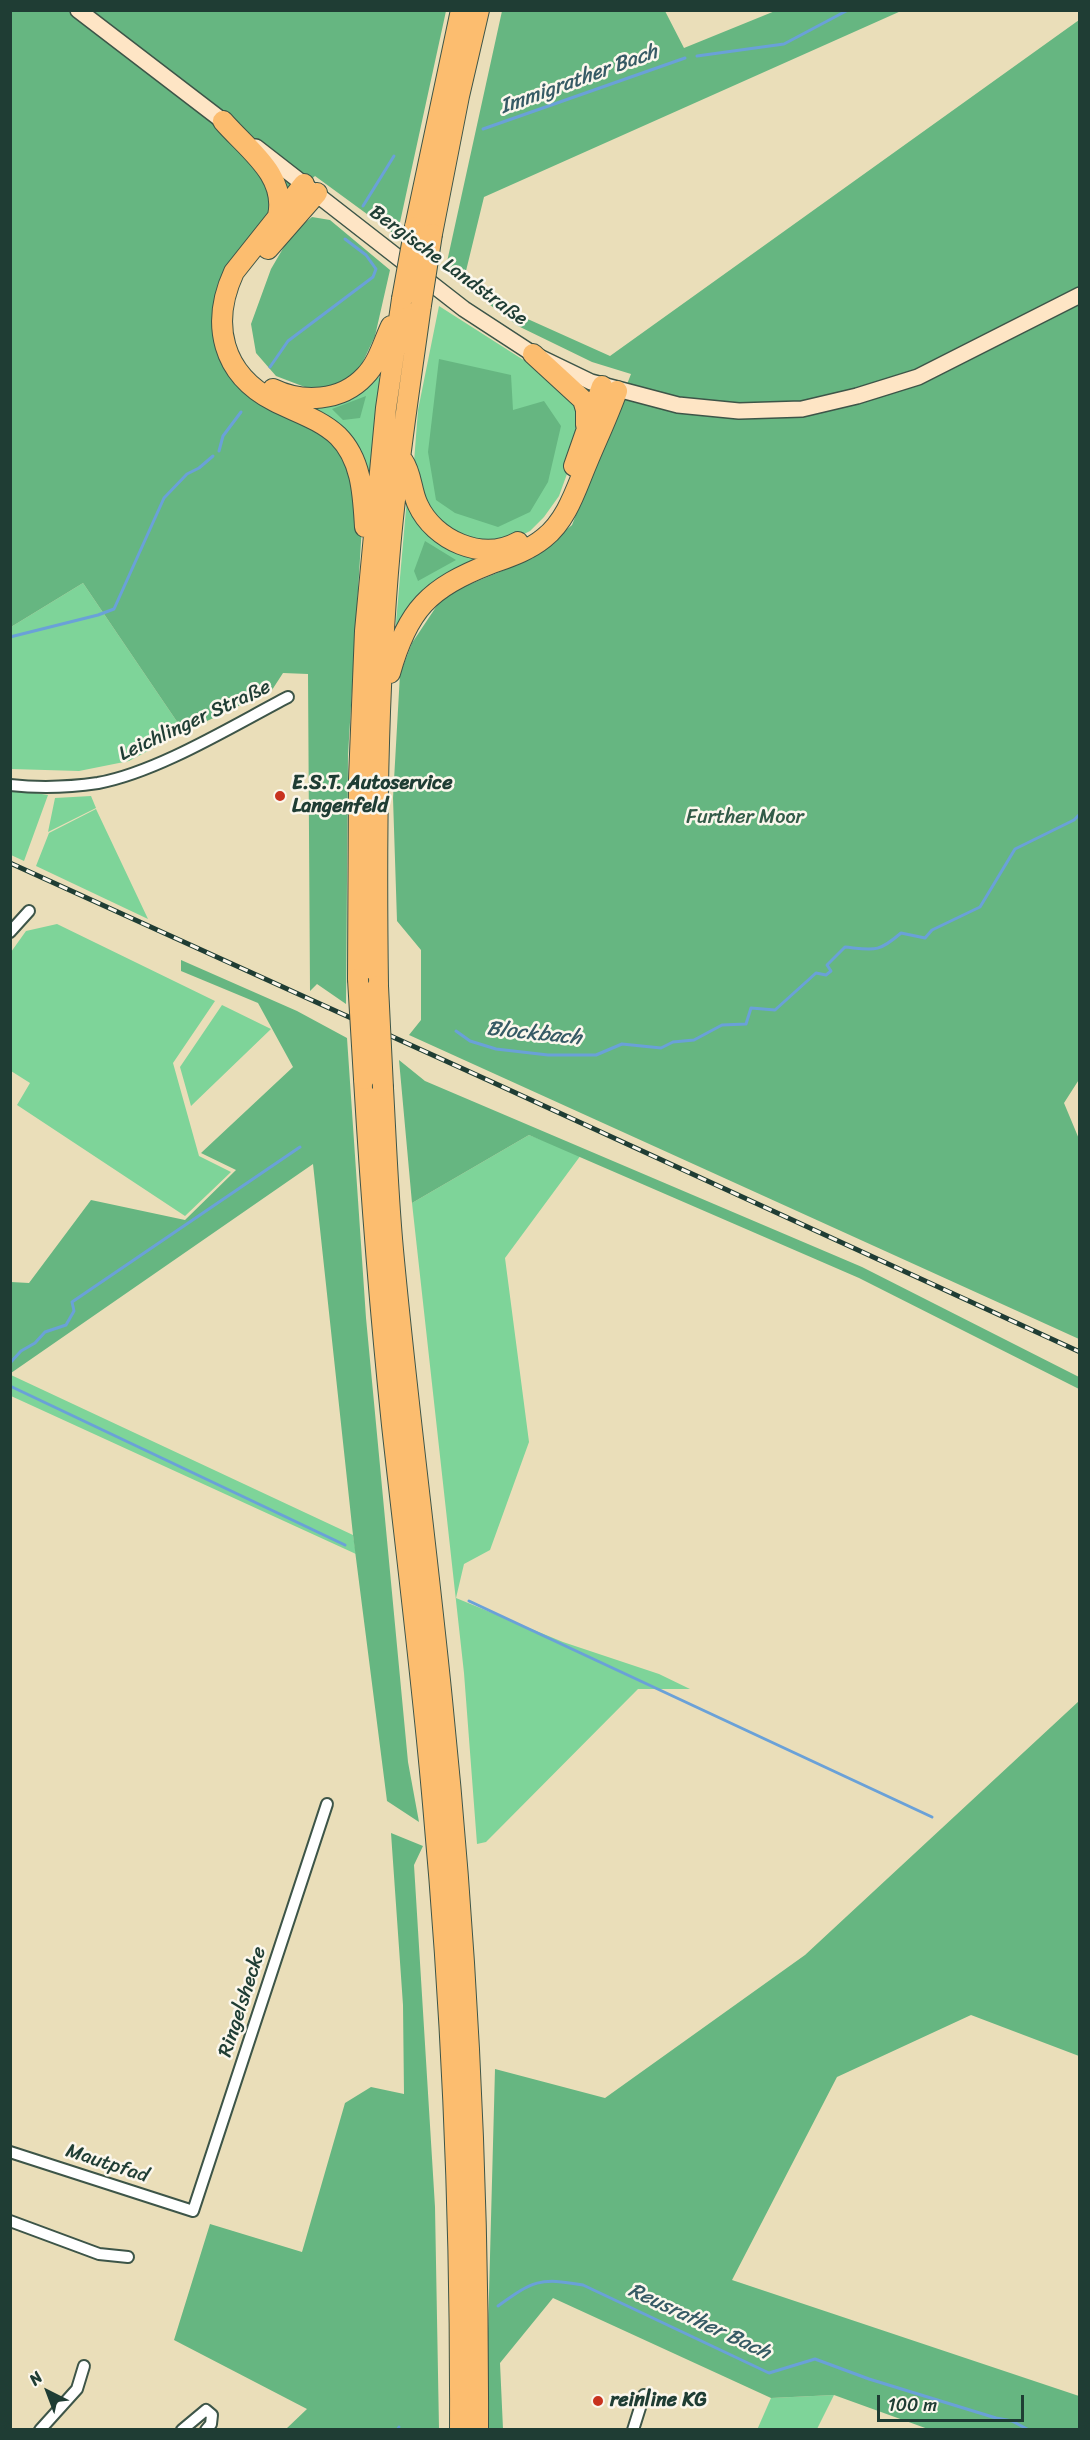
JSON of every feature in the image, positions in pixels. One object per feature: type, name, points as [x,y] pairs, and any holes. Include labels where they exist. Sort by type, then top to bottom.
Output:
[{"type":"highway","points":[[461,10],[412,302],[386,408],[365,631],[359,779],[358,979],[376,1259],[433,1803],[448,1875],[473,2141],[478,2430]]},
{"type":"highway","points":[[424,230],[479,10]]},
{"type":"highway","points":[[223,121],[275,179],[281,204],[278,216]]},
{"type":"highway","points":[[310,189],[239,285],[232,305],[231,325],[235,348],[245,366],[259,381],[293,396],[326,398],[347,390],[365,376],[412,302]]},
{"type":"highway","points":[[310,189],[278,216],[234,272],[221,308],[221,328],[225,349],[235,366],[256,390],[326,427],[339,437],[352,456],[359,473],[364,505],[365,527],[361,580],[365,631]]},
{"type":"highway","points":[[412,302],[390,550],[379,728],[376,874],[378,986],[382,1088],[393,1248],[453,1811],[448,1875],[460,2430]]},
{"type":"highway","points":[[533,354],[574,389],[583,400],[586,410],[586,426]]},
{"type":"highway","points":[[400,456],[408,468],[412,493],[419,509],[444,537],[461,545],[478,548],[498,548],[514,544],[533,533],[554,513],[564,494],[586,426],[609,389]]},
{"type":"highway","points":[[379,728],[389,698],[390,675],[394,658],[409,621],[421,605],[449,582],[524,551],[545,537],[559,522],[577,487],[609,389]]},
{"type":"main road","name":"Bergische Landstraße","points":[[78,10],[464,309],[533,354],[609,389],[678,405],[739,411],[802,409],[857,396],[918,377],[1080,295]]},
{"type":"street","name":"Leichlinger Straße","points":[[10,785],[54,786],[99,783],[135,772],[176,755],[288,698]]},
{"type":"street","points":[[10,932],[29,911]]},
{"type":"street","name":"Ringelshecke","points":[[193,2211],[327,1804]]},
{"type":"street","name":"Mautpfad","points":[[10,2152],[193,2211]]},
{"type":"street","points":[[10,2221],[99,2254],[128,2257]]},
{"type":"street","points":[[40,2430],[77,2389],[84,2366]]},
{"type":"street","points":[[633,2430],[644,2395]]},
{"type":"street","points":[[182,2430],[206,2410],[212,2415],[211,2424],[206,2430]]},
{"type":"green space","points":[[11,11],[446,11],[397,236],[315,176],[272,215],[240,259],[225,359],[339,444],[363,509],[348,755],[346,1004],[317,984],[310,991],[308,674],[283,673],[272,690],[184,732],[83,583],[11,627]]},
{"type":"green space","name":"Further Moor","points":[[502,11],[665,11],[684,48],[775,11],[901,11],[484,197],[465,275],[521,316],[610,356],[1079,20],[1080,1078],[1064,1103],[1079,1139],[1079,1339],[409,1035],[421,1020],[421,950],[397,921],[393,798],[400,674],[412,643],[444,595],[533,558],[572,525],[631,374],[592,362],[518,326],[445,271]]},
{"type":"green space","points":[[312,217],[330,220],[390,270],[375,336],[360,368],[339,386],[310,389],[276,376],[256,353],[251,324],[271,269],[292,233]]},
{"type":"green space","points":[[439,306],[547,375],[579,406],[576,449],[559,496],[544,517],[530,531],[510,541],[462,540],[429,513],[413,475],[418,410]]},
{"type":"green space","points":[[439,359],[511,375],[513,410],[544,401],[561,426],[548,482],[530,512],[498,527],[455,513],[436,500],[428,452]]},
{"type":"green space","points":[[377,375],[380,379],[369,476],[295,404]]},
{"type":"green space","points":[[366,396],[360,418],[343,420],[332,409]]},
{"type":"green space","points":[[407,498],[427,529],[498,557],[395,634]]},
{"type":"green space","points":[[425,541],[456,560],[418,581],[414,571]]},
{"type":"green space","points":[[83,583],[184,732],[129,761],[79,771],[11,769],[11,627]]},
{"type":"green space","points":[[10,789],[48,795],[24,861],[11,855]]},
{"type":"green space","points":[[91,796],[96,808],[48,832],[55,798]]},
{"type":"green space","points":[[96,809],[148,919],[36,866],[49,833]]},
{"type":"green space","points":[[57,924],[215,1001],[173,1063],[199,1156],[231,1172],[185,1216],[17,1105],[30,1083],[11,1071],[11,952],[26,931]]},
{"type":"green space","points":[[181,960],[297,1011],[347,1038],[366,1318],[408,1762],[419,1822],[387,1801],[353,1535],[313,1164],[11,1373],[11,1282],[29,1283],[91,1200],[185,1220],[236,1170],[201,1153],[293,1067],[258,1003],[181,971]]},
{"type":"green space","points":[[222,1005],[271,1029],[191,1106],[180,1067]]},
{"type":"green space","points":[[399,1060],[425,1081],[862,1267],[1079,1377],[1079,1389],[859,1278],[529,1135],[412,1203]]},
{"type":"green space","points":[[529,1135],[581,1155],[505,1258],[529,1442],[490,1550],[464,1564],[456,1598],[563,1642],[659,1674],[690,1689],[638,1689],[486,1842],[477,1844],[464,1673],[412,1203]]},
{"type":"green space","points":[[11,1375],[353,1535],[356,1554],[11,1396]]},
{"type":"green space","points":[[1079,1701],[1079,2056],[971,2015],[837,2077],[732,2280],[1079,2396],[1079,2429],[928,2429],[834,2395],[771,2398],[553,2298],[500,2363],[503,2429],[488,2429],[488,2331],[495,2069],[605,2098],[805,1955]]},
{"type":"green space","points":[[391,1833],[423,1846],[414,1865],[435,2207],[439,2429],[286,2429],[307,2409],[174,2340],[210,2224],[302,2252],[345,2103],[371,2087],[404,2094],[403,2005]]},
{"type":"green space","points":[[834,2395],[817,2429],[757,2430],[771,2398]]},
{"type":"waterway","name":"Immigrather Bach","points":[[697,56],[784,44],[848,10]]},
{"type":"waterway","name":"Immigrather Bach","points":[[483,129],[685,58]]},
{"type":"waterway","name":"Immigrather Bach","points":[[363,206],[394,156]]},
{"type":"waterway","name":"Immigrather Bach","points":[[270,367],[288,341],[373,277],[376,269],[366,255],[345,239]]},
{"type":"waterway","name":"Immigrather Bach","points":[[219,451],[223,436],[241,412]]},
{"type":"waterway","name":"Immigrather Bach","points":[[10,637],[114,609],[164,498],[187,474],[199,468],[213,456]]},
{"type":"waterway","name":"Blockbach","points":[[456,1031],[470,1041],[496,1049],[548,1055],[596,1055],[622,1044],[661,1048],[673,1042],[694,1040],[722,1025],[746,1024],[751,1008],[775,1010],[816,973],[826,975],[831,971],[827,965],[845,947],[875,949],[887,944],[901,933],[925,938],[932,930],[980,907],[1015,849],[1074,820],[1080,814]]},
{"type":"waterway","name":"Blockbach","points":[[10,1363],[45,1332],[66,1325],[74,1311],[72,1302],[300,1147]]},
{"type":"waterway","points":[[10,1386],[345,1545]]},
{"type":"waterway","points":[[469,1601],[932,1817]]},
{"type":"waterway","name":"Reusrather Bach","points":[[498,2306],[537,2283],[556,2281],[583,2285],[769,2373],[815,2359],[869,2379],[1012,2421],[1029,2430]]},
{"type":"railway","points":[[10,863],[1080,1352]]},
{"type":"place","name":"E.S.T. Autoservice Langenfeld","points":[[280,796]]},
{"type":"place","name":"reinline KG","points":[[598,2401]]}]
